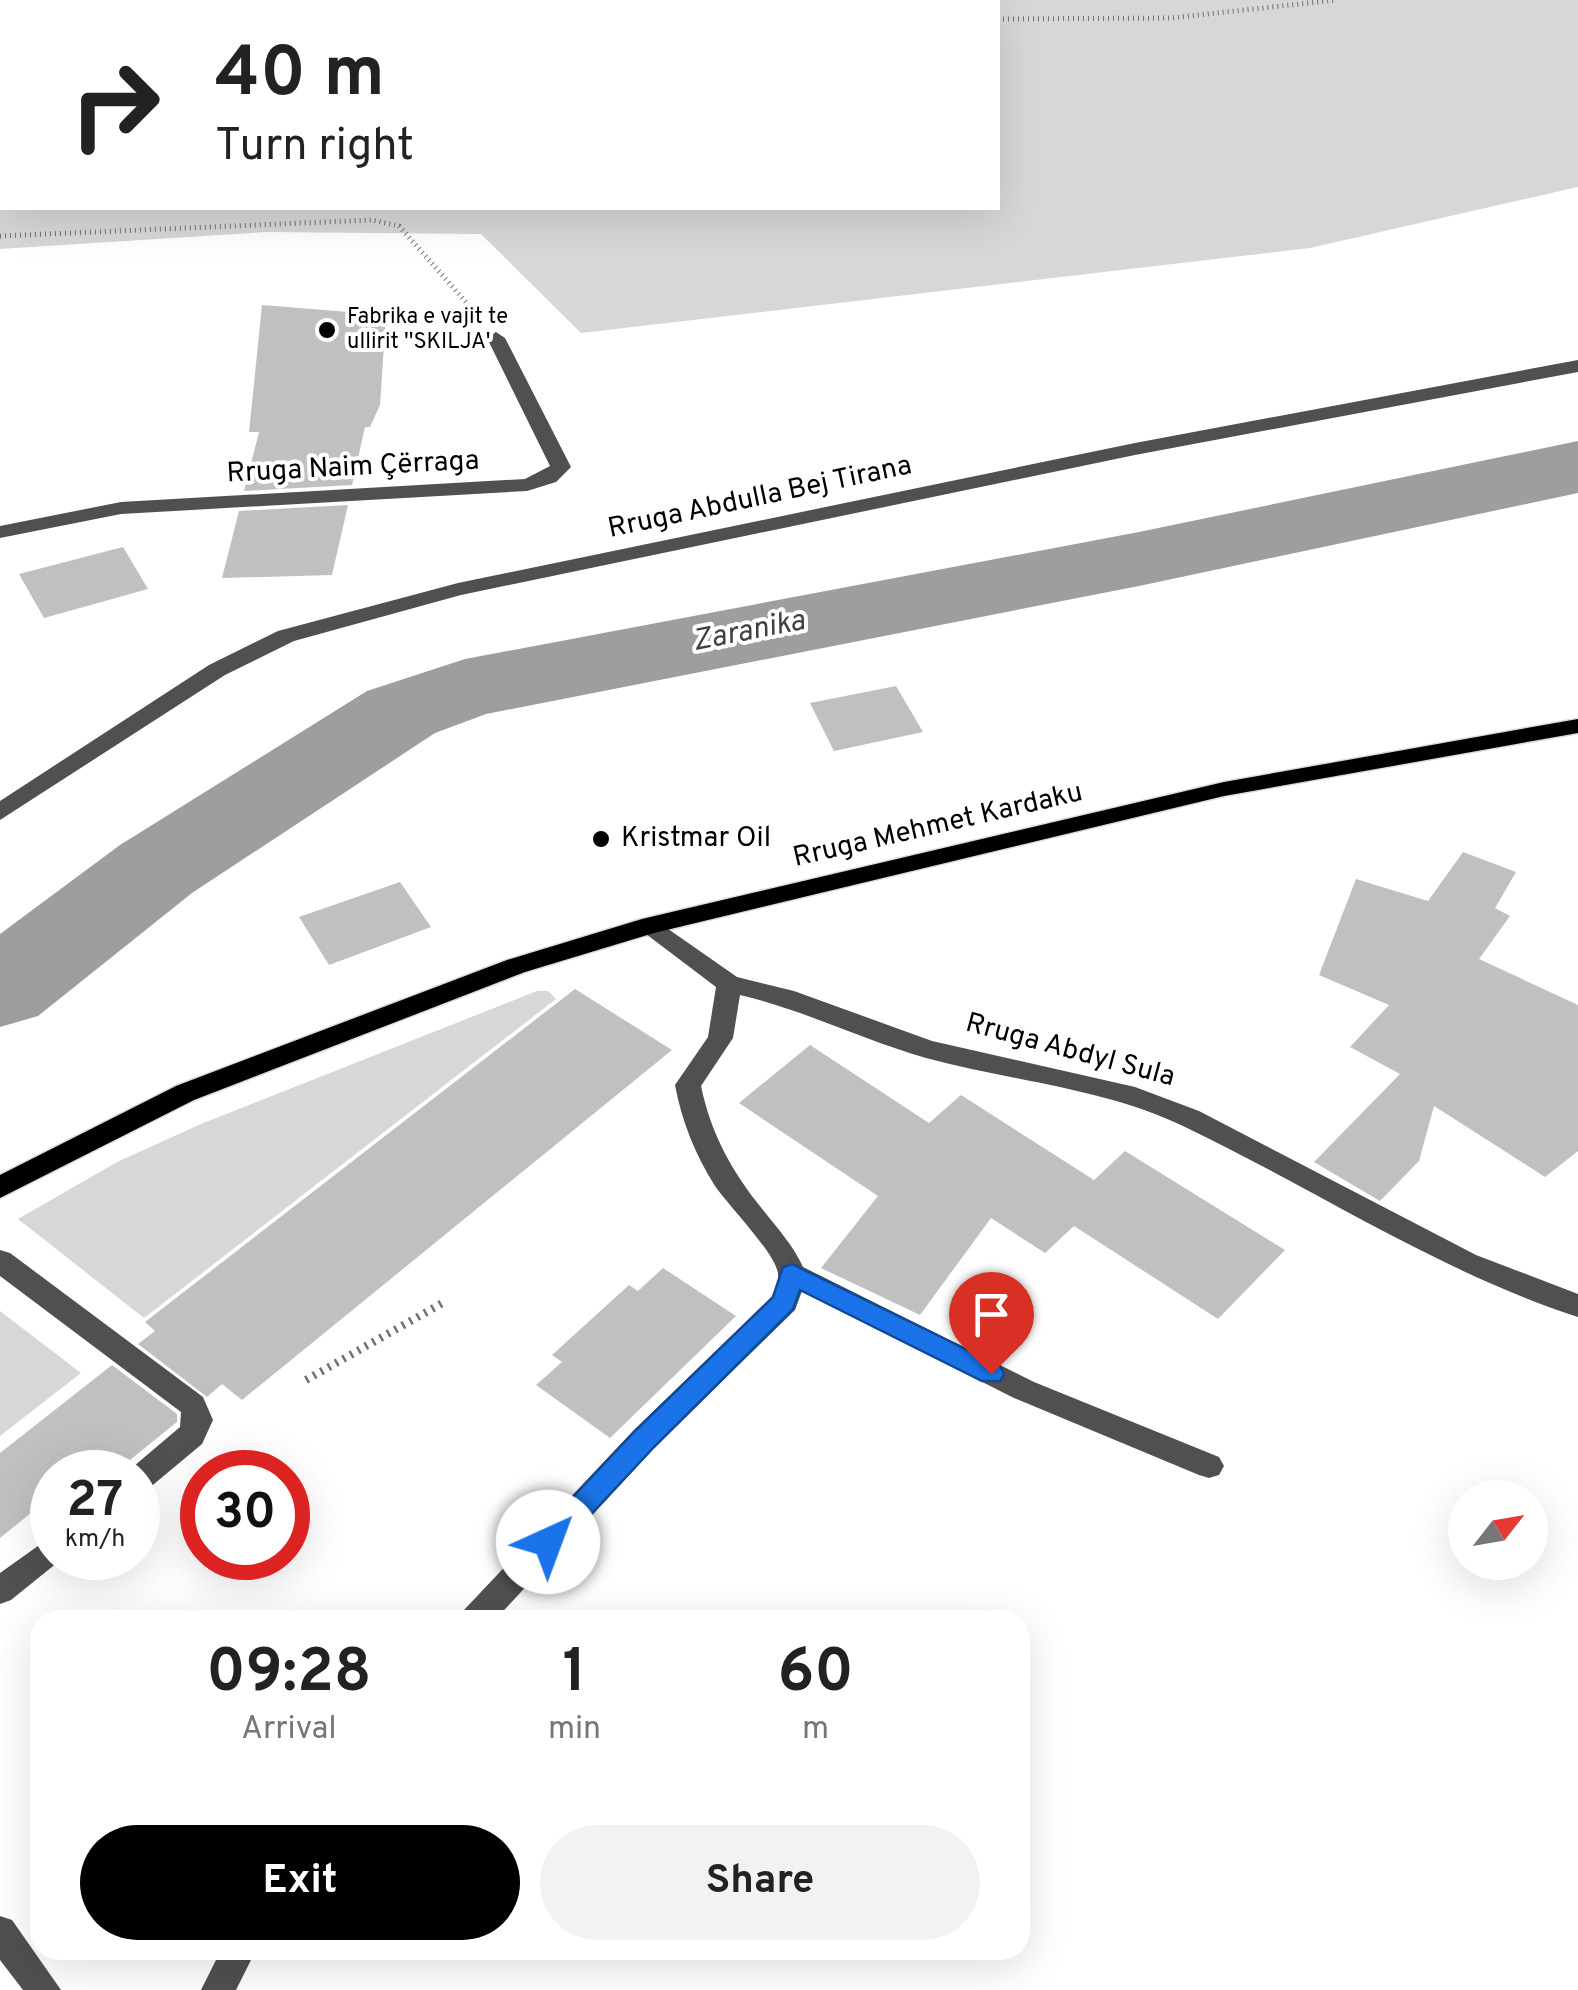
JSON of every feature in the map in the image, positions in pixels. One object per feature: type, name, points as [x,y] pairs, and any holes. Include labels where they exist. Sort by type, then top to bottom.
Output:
[{"type":"main road","name":"Rruga Mehmet Kardaku","points":[[0,1188],[50,1158],[185,1094],[516,966],[651,925],[1224,789],[1578,726]]},
{"type":"street","name":"Rruga Naim Çërraga","points":[[0,532],[121,508],[487,490],[549,478],[561,466],[496,338]]},
{"type":"street","name":"Rruga Abdulla Bej Tirana","points":[[0,812],[217,670],[286,636],[458,590],[584,563],[1135,448],[1578,366]]},
{"type":"street","name":"Rruga Abdyl Sula","points":[[651,925],[729,984],[785,997],[928,1049],[1154,1104],[1190,1118],[1451,1256],[1578,1306]]},
{"type":"street","points":[[484,1610],[644,1439],[784,1302],[792,1274],[784,1255],[704,1148],[692,1119],[688,1084],[720,1038],[729,984]]},
{"type":"street","points":[[0,1261],[193,1404],[198,1420],[192,1435],[160,1462]]},
{"type":"street","points":[[792,1274],[1024,1390],[1210,1466]]},
{"type":"street","points":[[0,1591],[30,1567]]},
{"type":"street","points":[[0,1932],[44,1990]]},
{"type":"street","points":[[218,1990],[234,1960]]},
{"type":"path","points":[[1000,19],[1172,18],[1336,0]]},
{"type":"path","points":[[0,236],[372,220],[399,226],[496,338]]},
{"type":"path","points":[[306,1380],[446,1301]]},
{"type":"shaded area","points":[[1000,0],[1578,0],[1578,187],[1310,248],[581,333],[481,234],[266,232],[0,249],[0,210],[1000,210]]},
{"type":"shaded area","points":[[537,991],[548,991],[556,999],[144,1318],[18,1219],[117,1162],[201,1124]]},
{"type":"shaded area","points":[[0,1311],[81,1373],[0,1436]]},
{"type":"building","points":[[262,305],[386,315],[380,405],[370,427],[365,427],[352,485],[244,491],[259,432],[249,432]]},
{"type":"building","points":[[348,505],[332,575],[222,578],[239,511]]},
{"type":"building","points":[[123,547],[148,589],[44,618],[19,574]]},
{"type":"building","points":[[896,686],[923,732],[834,751],[810,703]]},
{"type":"building","points":[[1463,852],[1516,872],[1495,908],[1510,916],[1479,959],[1578,1005],[1578,1151],[1545,1177],[1434,1106],[1419,1161],[1380,1201],[1314,1162],[1400,1074],[1350,1047],[1389,1005],[1319,975],[1356,879],[1428,901]]},
{"type":"building","points":[[400,882],[431,927],[329,965],[299,917]]},
{"type":"building","points":[[575,989],[672,1050],[242,1400],[222,1384],[207,1397],[138,1344],[155,1331],[145,1322]]},
{"type":"building","points":[[810,1045],[929,1123],[961,1095],[1094,1180],[1125,1151],[1285,1250],[1218,1319],[1074,1226],[1045,1253],[991,1218],[920,1315],[821,1268],[878,1196],[739,1103]]},
{"type":"building","points":[[663,1268],[736,1316],[610,1438],[536,1385],[562,1362],[552,1355],[629,1285],[638,1291]]},
{"type":"building","points":[[112,1365],[177,1414],[177,1422],[142,1450],[30,1450],[30,1514],[0,1538],[0,1453]]},
{"type":"waterway","name":"Zaranika","points":[[0,989],[156,869],[318,764],[401,712],[465,689],[1139,559],[1578,467]]},
{"type":"place","name":"Fabrika e vajit te ullirit ''SKILJA'","points":[[327,330]]},
{"type":"place","name":"Kristmar Oil","points":[[601,839]]},
{"type":"route","points":[[548,1542],[644,1439],[784,1302],[792,1274],[991,1374]]}]
